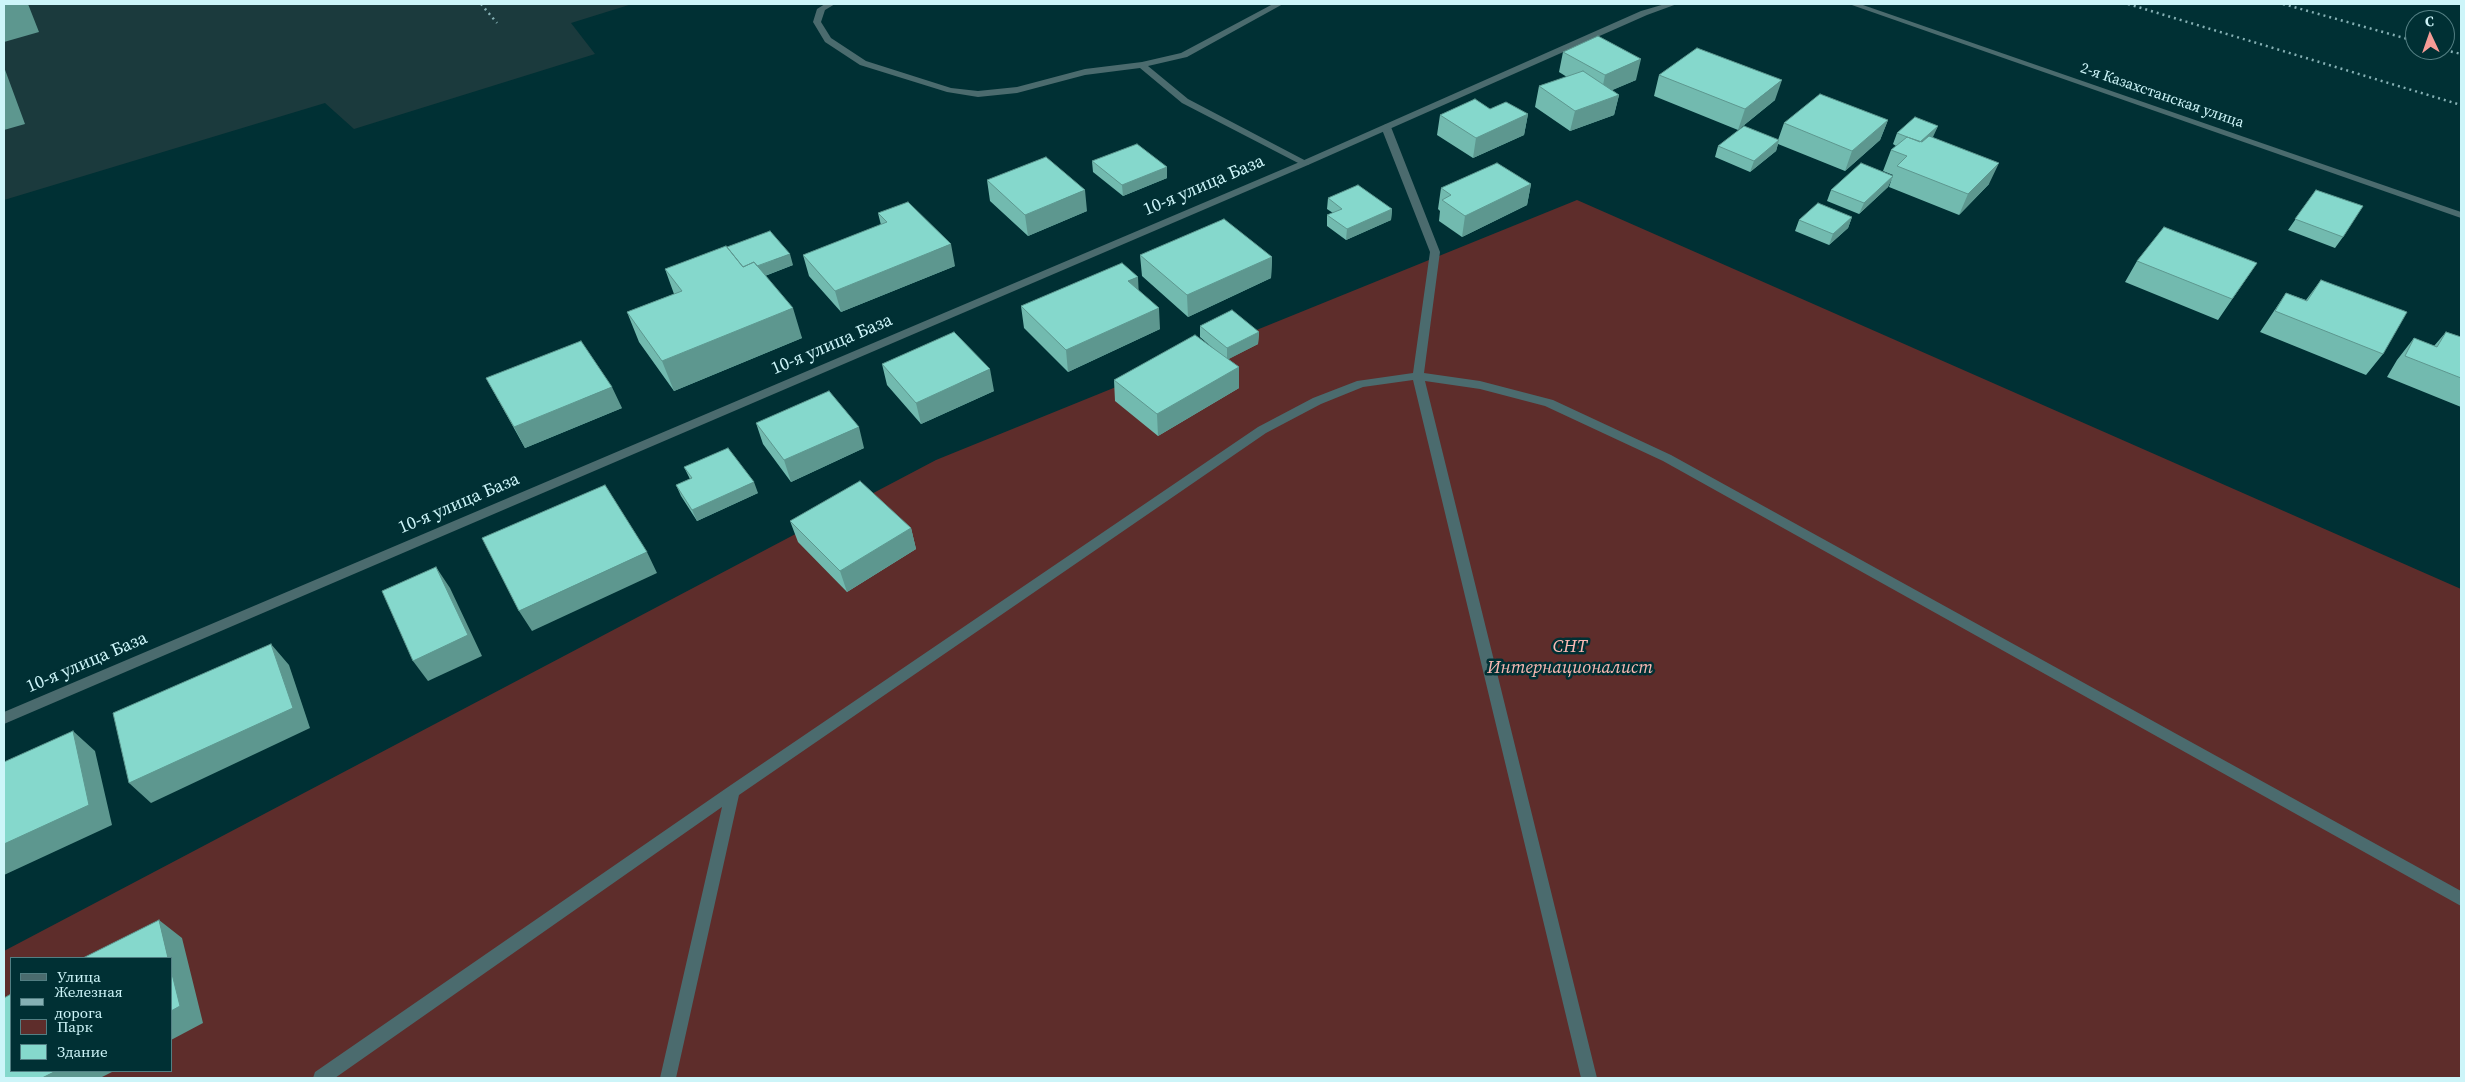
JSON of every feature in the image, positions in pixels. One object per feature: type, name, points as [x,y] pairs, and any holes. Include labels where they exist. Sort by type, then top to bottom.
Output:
[{"type":"street","points":[[831,4],[817,6],[817,22],[828,40],[863,63],[950,90],[978,94],[1017,90],[1085,72],[1142,65],[1184,55],[1279,4]]},
{"type":"street","name":"10-я улица База","points":[[4,718],[1305,162],[1644,14],[1673,4]]},
{"type":"street","name":"2-я Казахстанская улица","points":[[1853,4],[2461,215]]},
{"type":"street","points":[[1142,65],[1185,101],[1305,162]]},
{"type":"street","points":[[1386,127],[1435,252],[1418,376],[1589,1078]]},
{"type":"street","points":[[321,1078],[733,791],[1262,430],[1317,400],[1361,384],[1418,376],[1480,385],[1549,403],[1667,458],[2461,899]]},
{"type":"street","points":[[668,1078],[733,791]]},
{"type":"shaded area","points":[[4,4],[632,4],[571,23],[595,54],[354,129],[325,103],[4,200]]},
{"type":"green space","name":"СНТ Интернационалист","points":[[1577,200],[2461,589],[2461,1078],[4,1078],[4,951],[936,460]]},
{"type":"building","points":[[1598,36],[1641,59],[1605,75],[1563,52]]},
{"type":"building","points":[[1697,48],[1782,80],[1745,109],[1659,75]]},
{"type":"building","points":[[1583,71],[1619,95],[1575,111],[1539,86]]},
{"type":"building","points":[[1820,94],[1888,120],[1852,151],[1784,123]]},
{"type":"building","points":[[1475,99],[1490,109],[1506,102],[1528,114],[1476,138],[1440,115]]},
{"type":"building","points":[[1915,117],[1938,126],[1920,142],[1897,133]]},
{"type":"building","points":[[1744,126],[1779,140],[1754,161],[1718,146]]},
{"type":"building","points":[[1929,136],[1999,163],[1968,194],[1897,166],[1907,156],[1891,150],[1907,137],[1922,142]]},
{"type":"building","points":[[1137,144],[1167,167],[1122,185],[1092,161]]},
{"type":"building","points":[[1046,157],[1085,190],[1025,215],[987,180]]},
{"type":"building","points":[[1497,163],[1531,184],[1465,216],[1442,200],[1451,195],[1441,188]]},
{"type":"building","points":[[1861,163],[1893,176],[1864,203],[1831,190]]},
{"type":"building","points":[[1358,185],[1392,209],[1347,229],[1327,215],[1342,209],[1328,198]]},
{"type":"building","points":[[2316,190],[2363,206],[2343,237],[2295,219]]},
{"type":"building","points":[[908,202],[951,244],[835,291],[803,255],[887,222],[878,213]]},
{"type":"building","points":[[1818,203],[1852,217],[1833,234],[1799,220]]},
{"type":"building","points":[[1224,219],[1272,257],[1187,295],[1140,255]]},
{"type":"building","points":[[2164,227],[2257,263],[2232,299],[2137,261]]},
{"type":"building","points":[[770,231],[790,254],[757,266],[754,262],[743,267],[727,247]]},
{"type":"building","points":[[726,246],[743,267],[754,262],[793,308],[662,361],[627,312],[682,291],[665,269]]},
{"type":"building","points":[[1122,263],[1138,277],[1128,281],[1159,308],[1066,350],[1021,306]]},
{"type":"building","points":[[2321,280],[2407,312],[2383,354],[2275,311],[2286,293],[2307,301]]},
{"type":"building","points":[[1232,310],[1259,332],[1227,348],[1200,326]]},
{"type":"building","points":[[954,332],[990,369],[916,403],[882,364]]},
{"type":"building","points":[[2446,332],[2461,337],[2461,378],[2405,356],[2414,338],[2437,347]]},
{"type":"building","points":[[1195,335],[1239,367],[1157,414],[1114,380]]},
{"type":"building","points":[[581,341],[612,387],[514,427],[486,378]]},
{"type":"building","points":[[829,391],[859,427],[784,460],[756,423]]},
{"type":"building","points":[[728,448],[754,482],[692,510],[676,485],[692,478],[684,467]]},
{"type":"building","points":[[860,481],[911,528],[840,571],[790,521]]},
{"type":"building","points":[[605,485],[647,552],[519,611],[482,538]]},
{"type":"building","points":[[436,567],[468,635],[413,661],[382,591]]},
{"type":"building","points":[[271,644],[293,708],[129,783],[113,713]]},
{"type":"building","points":[[73,731],[89,805],[4,844],[4,762]]},
{"type":"building","points":[[159,920],[168,957],[85,957]]},
{"type":"building","points":[[172,974],[180,1006],[172,1010]]},
{"type":"building","points":[[10,995],[10,1072],[54,1072],[42,1078],[4,1078],[4,998]]},
{"type":"railway","points":[[481,4],[497,23]]},
{"type":"railway","points":[[2128,4],[2461,105]]},
{"type":"railway","points":[[2283,4],[2405,38]]},
{"type":"railway","points":[[2455,52],[2461,54]]}]
